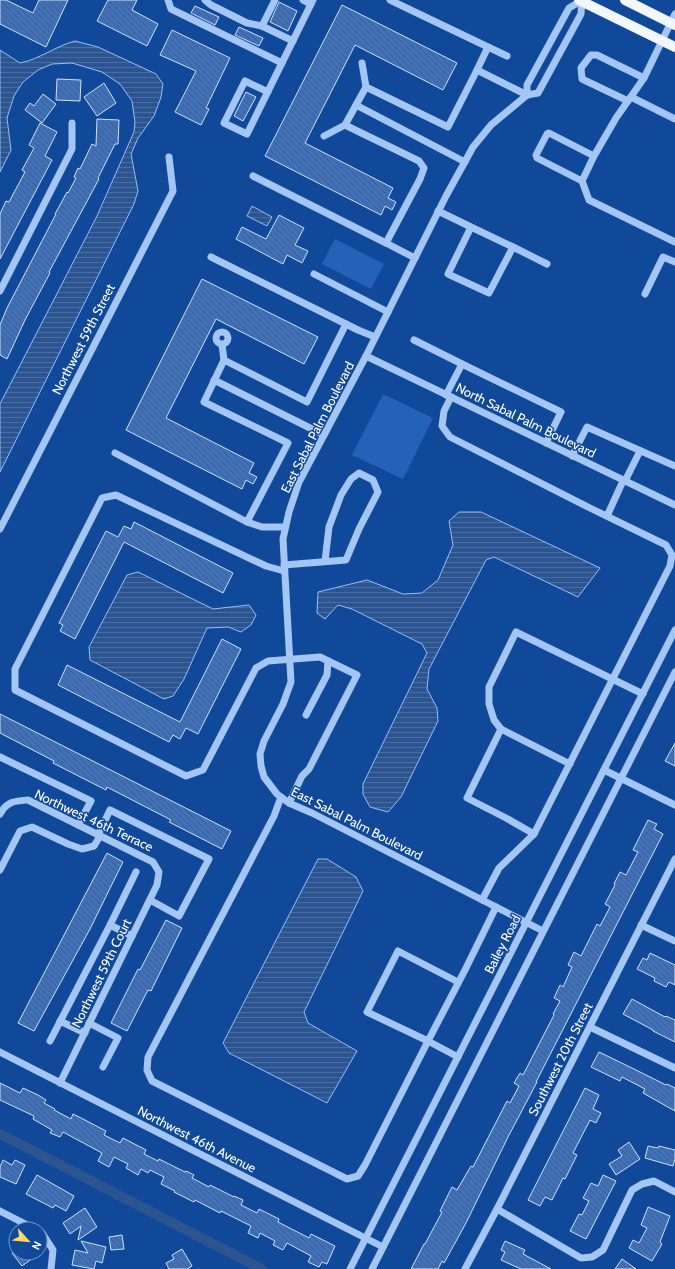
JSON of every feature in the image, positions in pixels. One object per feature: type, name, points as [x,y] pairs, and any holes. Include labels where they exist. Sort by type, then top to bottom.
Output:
[{"type":"main road","points":[[581,0],[675,47]]},
{"type":"main road","points":[[625,0],[674,21]]},
{"type":"street","points":[[168,0],[171,8],[282,62]]},
{"type":"street","points":[[205,0],[211,5],[246,23],[262,26],[293,41]]},
{"type":"street","points":[[262,26],[275,0]]},
{"type":"street","points":[[268,92],[245,81],[224,123],[247,134],[268,92],[282,62],[312,2],[303,0]]},
{"type":"street","points":[[390,0],[507,56]]},
{"type":"street","points":[[477,70],[527,95],[527,85],[569,8],[581,0]]},
{"type":"street","name":"East Sabal Palm Boulevard","points":[[543,931],[312,813],[289,803],[277,794],[264,777],[260,754],[264,741],[283,704],[291,682],[283,538],[289,512],[299,482],[366,356],[438,211],[473,147],[491,125],[527,95],[538,93],[581,14],[581,0]]},
{"type":"street","points":[[582,181],[594,156],[616,118],[644,78],[662,41],[674,21]]},
{"type":"street","points":[[366,87],[448,127],[488,47]]},
{"type":"street","points":[[644,78],[598,55],[591,55],[581,68],[582,79],[675,119]]},
{"type":"street","points":[[324,136],[345,125],[366,87],[362,63]]},
{"type":"street","points":[[356,105],[465,162]]},
{"type":"street","points":[[0,291],[72,149],[72,122]]},
{"type":"street","points":[[345,125],[418,161],[424,168],[420,179],[386,243]]},
{"type":"street","points":[[594,156],[549,133],[547,134],[536,155],[537,158],[582,181],[589,200],[675,242]]},
{"type":"street","name":"Northwest 59th Street","points":[[0,529],[173,191],[169,157]]},
{"type":"street","points":[[253,176],[415,258]]},
{"type":"street","points":[[438,211],[546,264]]},
{"type":"street","points":[[471,227],[448,274],[489,293],[513,247]]},
{"type":"street","points":[[211,257],[375,337]]},
{"type":"street","points":[[644,294],[663,257],[675,262]]},
{"type":"street","points":[[314,274],[388,312]]},
{"type":"street","points":[[224,360],[307,402],[346,324]]},
{"type":"street","points":[[414,340],[561,412],[546,443]]},
{"type":"street","points":[[222,345],[224,360],[204,402],[288,443],[247,522]]},
{"type":"street","name":"North Sabal Palm Boulevard","points":[[366,356],[675,505]]},
{"type":"street","points":[[462,364],[444,410],[442,426],[450,437],[666,545],[672,555],[670,566],[534,834],[498,868],[482,900]]},
{"type":"street","points":[[214,380],[324,435]]},
{"type":"street","points":[[572,456],[587,427],[675,466]]},
{"type":"street","points":[[607,516],[640,451]]},
{"type":"street","points":[[115,453],[247,522],[262,526],[285,527]]},
{"type":"street","points":[[289,803],[302,776],[309,769],[357,675],[320,657],[268,661],[256,668],[203,770],[186,776],[15,690],[15,669],[102,498],[116,495],[266,566],[284,568],[346,560],[359,529],[378,492],[373,480],[359,473],[350,479],[341,495],[329,527],[325,562]]},
{"type":"street","name":"Bailey Road","points":[[350,1269],[675,630]]},
{"type":"street","points":[[570,764],[501,729],[494,720],[489,704],[489,687],[516,632],[643,694]]},
{"type":"street","points":[[306,715],[327,675],[328,661]]},
{"type":"street","points":[[372,1269],[675,672]]},
{"type":"street","points":[[501,729],[467,798],[534,834]]},
{"type":"street","points":[[0,757],[91,801],[78,825]]},
{"type":"street","points":[[604,770],[675,805]]},
{"type":"street","points":[[281,796],[274,816],[148,1057],[147,1070],[152,1081],[347,1179],[358,1176],[496,907]]},
{"type":"street","name":"Northwest 46th Terrace","points":[[0,814],[12,801],[28,800],[153,862],[159,872]]},
{"type":"street","points":[[0,870],[20,831],[32,827],[82,849],[94,846],[110,810],[208,859],[179,916],[150,900]]},
{"type":"street","name":"Southwest 20th Street","points":[[465,1269],[497,1210],[675,859]]},
{"type":"street","points":[[50,1041],[136,872]]},
{"type":"street","name":"Northwest 59th Court","points":[[60,1083],[150,900],[157,885],[159,872]]},
{"type":"street","points":[[110,925],[132,936]]},
{"type":"street","points":[[641,925],[675,941]]},
{"type":"street","points":[[458,982],[398,951],[367,1012],[458,1057]]},
{"type":"street","points":[[60,1021],[85,1033]]},
{"type":"street","points":[[89,1024],[118,1038],[103,1068]]},
{"type":"street","points":[[590,1027],[675,1068]]},
{"type":"street","name":"Northwest 46th Avenue","points":[[0,1052],[383,1247]]},
{"type":"street","points":[[497,1210],[581,1258],[592,1257],[602,1250],[632,1190],[642,1184],[654,1181],[675,1192]]},
{"type":"street","points":[[0,1211],[19,1221]]},
{"type":"street","points":[[48,1242],[53,1250],[51,1269]]},
{"type":"shaded area","points":[[75,41],[98,47],[156,74],[163,84],[161,97],[154,116],[138,138],[131,154],[138,191],[134,204],[0,472],[0,404],[97,216],[134,132],[135,122],[132,101],[120,84],[102,72],[72,63],[52,64],[38,70],[23,82],[14,96],[7,118],[11,150],[0,172],[0,50],[20,63],[34,59]]},
{"type":"shaded area","points":[[252,206],[272,217],[267,226],[247,216]]},
{"type":"shaded area","points":[[335,239],[384,264],[371,289],[322,264]]},
{"type":"shaded area","points":[[383,394],[433,418],[403,479],[352,455]]},
{"type":"shaded area","points":[[459,512],[481,512],[600,568],[578,597],[494,557],[486,560],[429,669],[427,689],[437,708],[438,721],[401,797],[388,812],[370,807],[363,794],[363,784],[427,653],[422,644],[352,609],[338,605],[325,619],[317,613],[318,592],[367,580],[403,594],[422,593],[438,580],[453,545],[449,521]]},
{"type":"shaded area","points":[[138,572],[213,609],[249,605],[256,615],[251,625],[241,632],[228,627],[207,628],[184,679],[173,696],[164,699],[90,660],[89,647],[127,575]]},
{"type":"shaded area","points":[[318,859],[327,859],[356,877],[363,891],[304,1012],[308,1023],[357,1051],[327,1103],[229,1053],[223,1043]]},
{"type":"building","points":[[0,0],[6,0],[33,13],[39,0],[68,0],[46,47],[0,24]]},
{"type":"building","points":[[108,0],[137,0],[132,10],[158,24],[147,46],[97,21]]},
{"type":"building","points":[[279,2],[297,11],[288,31],[270,22]]},
{"type":"building","points":[[342,5],[457,63],[443,90],[355,45],[305,143],[393,188],[388,198],[396,202],[392,210],[385,206],[381,215],[265,156]]},
{"type":"building","points":[[195,6],[219,17],[215,25],[191,13]]},
{"type":"building","points":[[239,27],[263,38],[259,46],[235,35]]},
{"type":"building","points":[[172,30],[230,58],[206,108],[209,109],[201,125],[175,112],[196,71],[160,55]]},
{"type":"building","points":[[57,79],[81,80],[80,101],[56,100]]},
{"type":"building","points":[[104,83],[116,103],[97,116],[84,97]]},
{"type":"building","points":[[246,92],[256,97],[243,121],[234,116]]},
{"type":"building","points":[[43,94],[56,104],[42,123],[25,110],[30,103],[34,106]]},
{"type":"building","points":[[97,119],[119,120],[118,144],[115,144],[98,178],[99,179],[49,272],[50,273],[25,320],[7,359],[0,355],[0,325],[7,308],[55,214],[76,178],[74,177],[78,168],[80,169],[92,144],[96,146]]},
{"type":"building","points":[[40,123],[57,132],[45,156],[52,160],[0,259],[0,214],[6,201],[9,202],[25,172],[22,170],[34,148],[29,145]]},
{"type":"building","points":[[279,215],[304,228],[295,245],[308,251],[302,263],[287,255],[283,264],[236,239],[242,227],[266,239]]},
{"type":"building","points":[[202,279],[318,337],[304,364],[216,319],[166,418],[254,463],[249,473],[257,477],[253,484],[246,480],[242,489],[126,430]]},
{"type":"building","points":[[134,522],[233,573],[223,593],[124,542],[75,639],[60,631],[63,625],[59,623],[106,531],[118,537],[124,526],[131,529]]},
{"type":"building","points":[[222,639],[241,649],[198,734],[186,728],[180,739],[173,735],[169,742],[58,685],[67,665],[180,722]]},
{"type":"building","points":[[0,714],[231,831],[222,849],[169,822],[171,820],[107,787],[106,790],[53,763],[54,761],[0,733]]},
{"type":"building","points":[[675,743],[675,766],[665,761]]},
{"type":"building","points":[[648,820],[657,824],[654,829],[663,834],[508,1137],[466,1223],[444,1263],[442,1261],[438,1269],[411,1269],[442,1212],[440,1211],[452,1187],[457,1190],[471,1166],[473,1167],[507,1101],[510,1103],[519,1086],[514,1083],[520,1073],[523,1075],[554,1015],[553,1014],[560,1001],[554,998],[560,985],[563,987],[572,967],[568,965],[574,952],[581,956],[597,924],[600,926],[610,907],[605,904],[615,885],[614,884],[620,872],[626,875],[638,852],[633,850]]},
{"type":"building","points":[[107,853],[123,862],[90,929],[34,1031],[18,1023]]},
{"type":"building","points":[[166,920],[182,928],[151,991],[148,990],[127,1031],[111,1023],[138,969],[140,970]]},
{"type":"building","points":[[650,953],[675,965],[675,985],[669,982],[666,987],[654,981],[655,978],[637,969],[643,958],[647,960]]},
{"type":"building","points":[[632,999],[665,1017],[666,1016],[675,1020],[675,1042],[623,1014]]},
{"type":"building","points":[[599,1052],[675,1088],[675,1111],[643,1093],[645,1089],[622,1077],[620,1081],[591,1067]]},
{"type":"building","points":[[0,1083],[20,1093],[23,1088],[38,1095],[46,1100],[44,1103],[71,1119],[73,1114],[106,1131],[104,1135],[120,1143],[123,1138],[146,1150],[144,1154],[194,1175],[192,1178],[209,1187],[210,1185],[243,1200],[241,1205],[257,1213],[259,1209],[279,1219],[278,1222],[309,1238],[311,1234],[335,1246],[327,1264],[322,1262],[319,1267],[308,1262],[311,1256],[287,1243],[283,1250],[273,1245],[275,1241],[260,1233],[258,1238],[248,1233],[251,1226],[221,1211],[220,1213],[195,1200],[194,1202],[174,1192],[175,1191],[161,1184],[164,1177],[150,1170],[148,1173],[141,1169],[138,1175],[126,1168],[128,1164],[114,1157],[109,1167],[98,1161],[102,1153],[63,1132],[60,1137],[50,1133],[52,1130],[33,1119],[34,1116],[0,1100]]},
{"type":"building","points":[[585,1088],[599,1095],[593,1109],[601,1113],[596,1123],[590,1120],[573,1153],[577,1155],[552,1200],[545,1197],[540,1206],[528,1200]]},
{"type":"building","points":[[629,1142],[640,1159],[616,1175],[609,1164],[622,1156],[618,1150]]},
{"type":"building","points":[[648,1146],[658,1148],[659,1146],[675,1150],[673,1166],[645,1158]]},
{"type":"building","points":[[3,1160],[12,1165],[15,1160],[25,1165],[16,1184],[0,1177],[0,1167]]},
{"type":"building","points":[[37,1175],[74,1196],[66,1211],[55,1205],[53,1208],[26,1194]]},
{"type":"building","points":[[603,1175],[616,1181],[586,1239],[570,1231],[579,1214],[582,1215],[589,1201],[583,1198],[591,1183],[598,1186]]},
{"type":"building","points":[[648,1207],[670,1216],[660,1242],[662,1244],[652,1261],[629,1248],[633,1240],[639,1243],[647,1228],[641,1225]]},
{"type":"building","points":[[85,1208],[97,1227],[78,1240],[81,1226],[70,1234],[63,1223]]},
{"type":"building","points":[[122,1235],[124,1249],[111,1250],[109,1237]]},
{"type":"building","points":[[81,1241],[106,1247],[102,1263],[96,1261],[94,1269],[72,1265],[75,1250],[88,1253]]},
{"type":"building","points":[[505,1241],[525,1250],[523,1254],[551,1269],[521,1269],[501,1260],[505,1252],[501,1250]]},
{"type":"building","points":[[182,1249],[192,1266],[187,1269],[169,1269],[166,1263],[174,1259],[172,1255]]},
{"type":"building","points":[[622,1259],[636,1269],[615,1269]]},
{"type":"building","points":[[18,1261],[29,1261],[22,1266]]},
{"type":"waterway","points":[[0,1134],[262,1269]]}]
